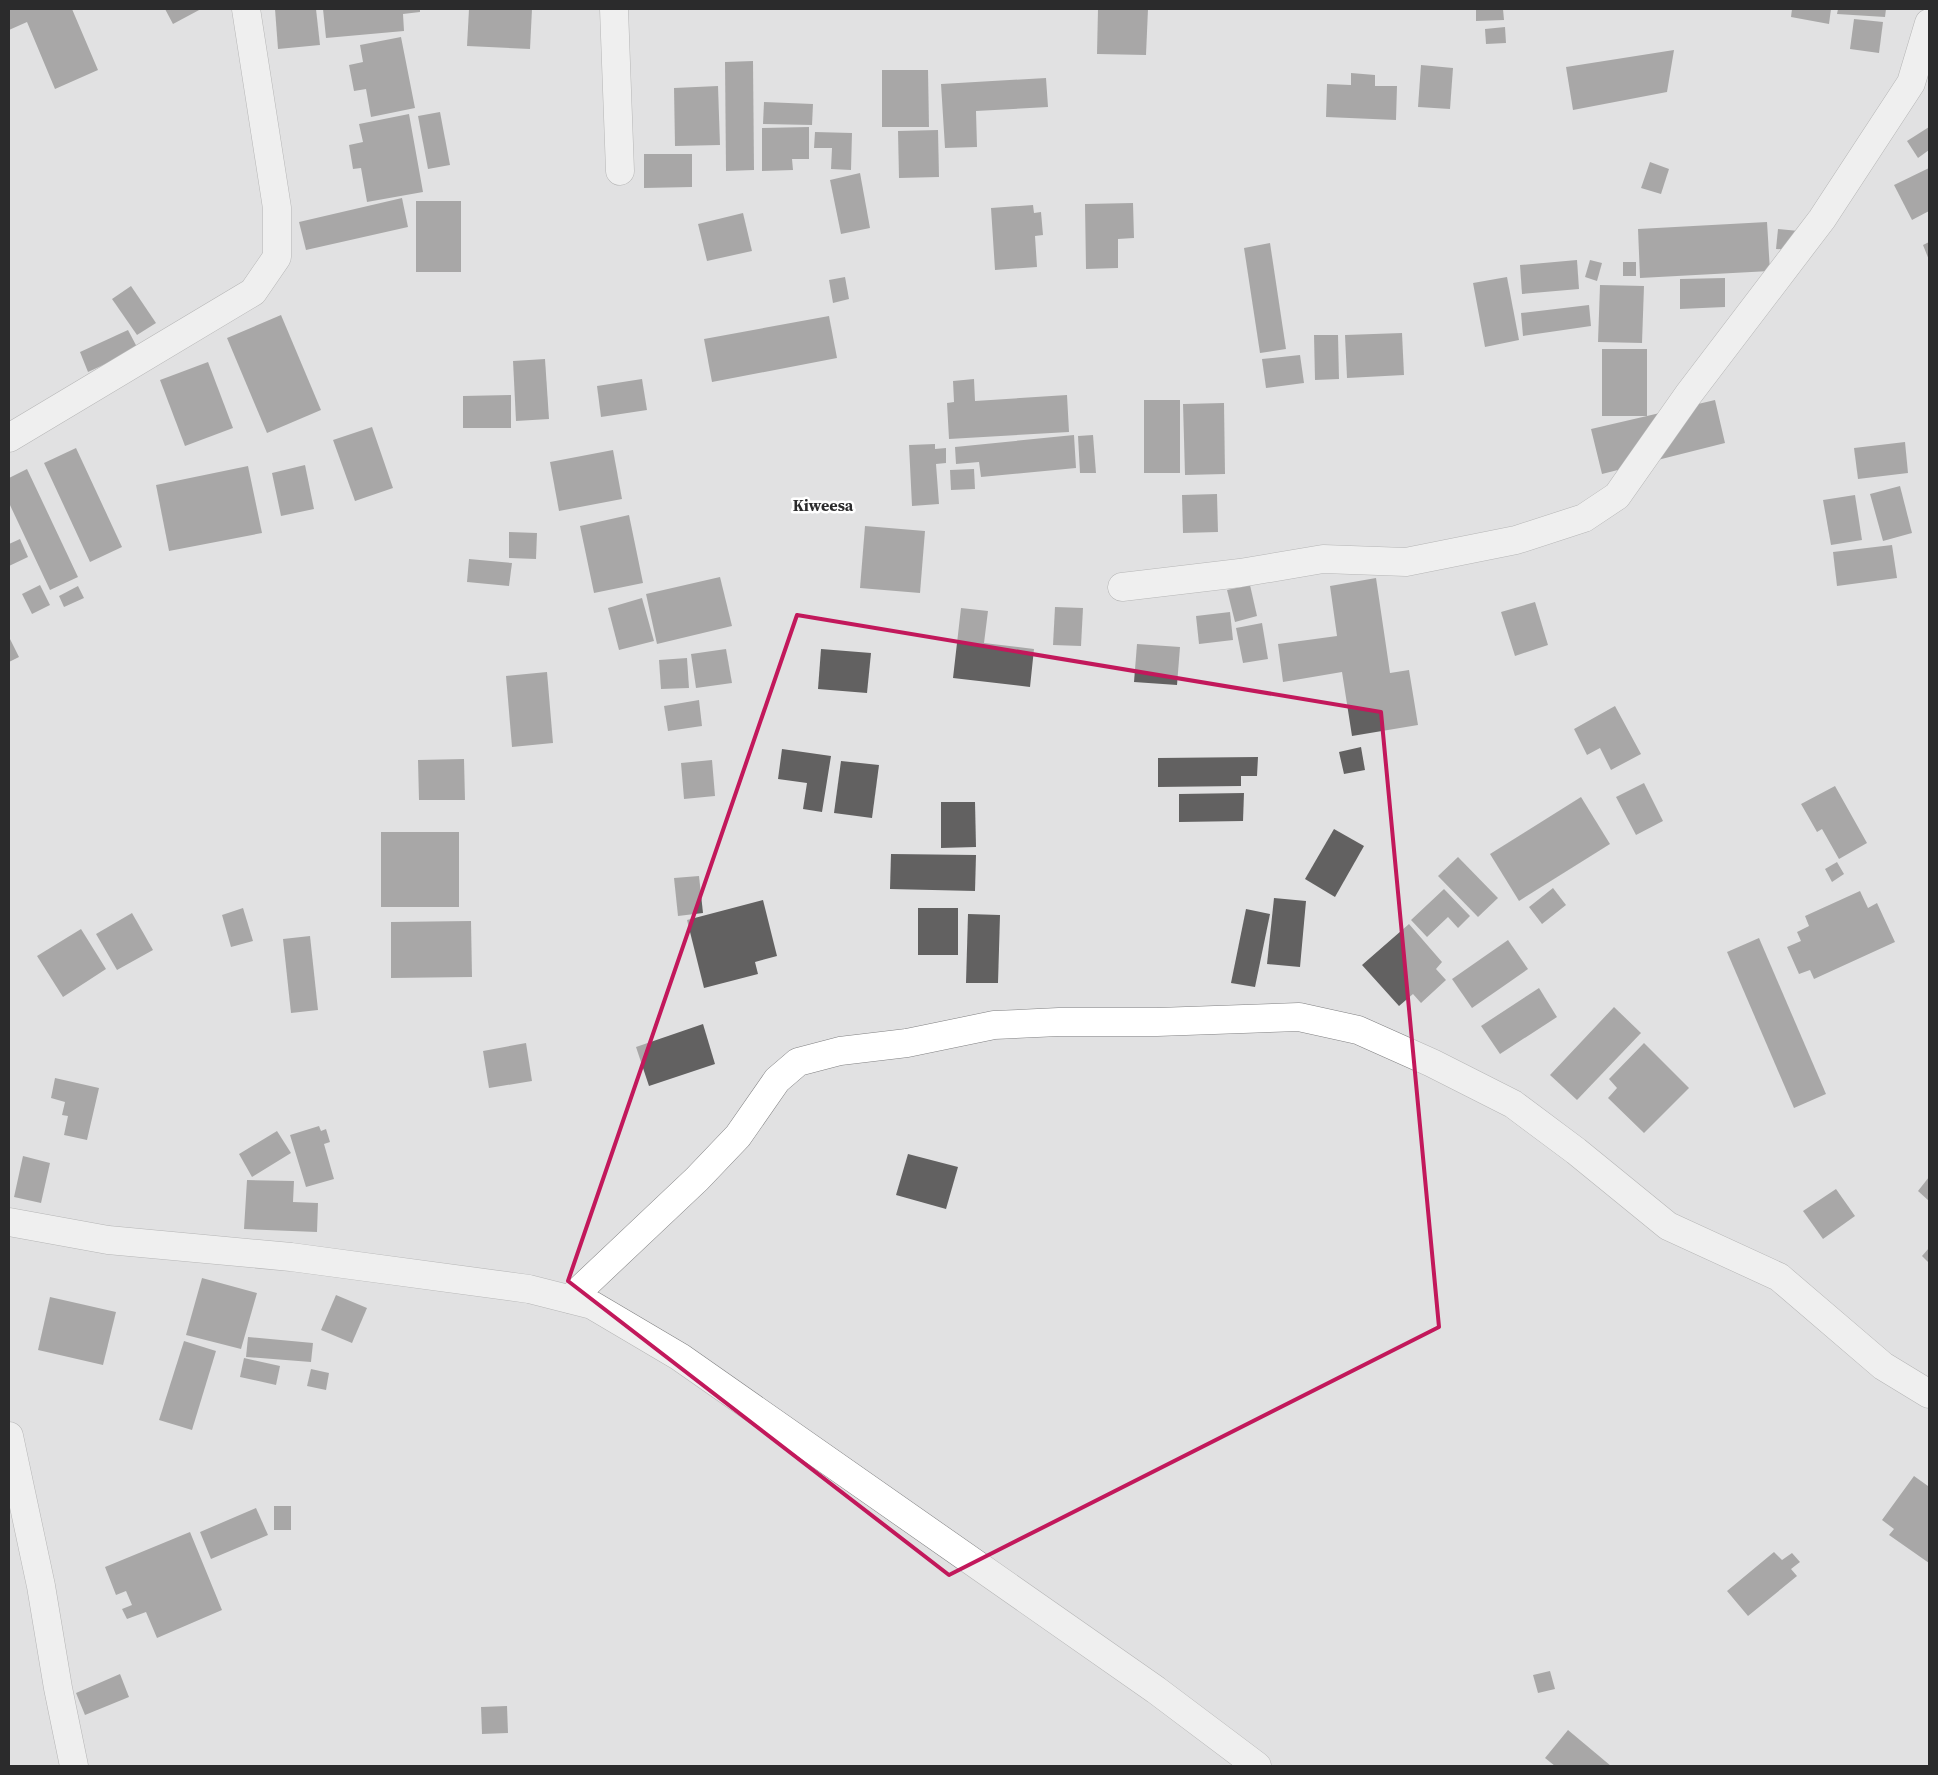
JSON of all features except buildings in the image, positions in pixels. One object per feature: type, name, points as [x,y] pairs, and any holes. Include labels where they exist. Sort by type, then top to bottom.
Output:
[{"type":"street","points":[[9,438],[253,292],[277,257],[277,208],[246,9]]},
{"type":"street","points":[[614,9],[620,171]]},
{"type":"street","points":[[1122,587],[1240,573],[1323,559],[1406,562],[1516,540],[1584,518],[1617,496],[1688,395],[1822,219],[1911,83],[1929,22]]},
{"type":"street","points":[[570,1299],[697,1179],[738,1136],[777,1080],[798,1062],[840,1051],[907,1044],[994,1024],[1158,1022],[1300,1016],[1358,1030],[1432,1063],[1513,1104],[1576,1151],[1668,1226],[1779,1277],[1883,1366],[1929,1394]]},
{"type":"street","points":[[9,1222],[108,1240],[291,1258],[529,1289],[592,1305],[680,1357],[1148,1684],[1257,1766]]},
{"type":"street","points":[[9,1436],[41,1586],[58,1688],[74,1766]]},
{"type":"highlighted area","points":[[797,615],[1381,712],[1439,1327],[949,1575],[568,1281]]},
{"type":"district","name":"Kiweesa","points":[[823,505]]}]
